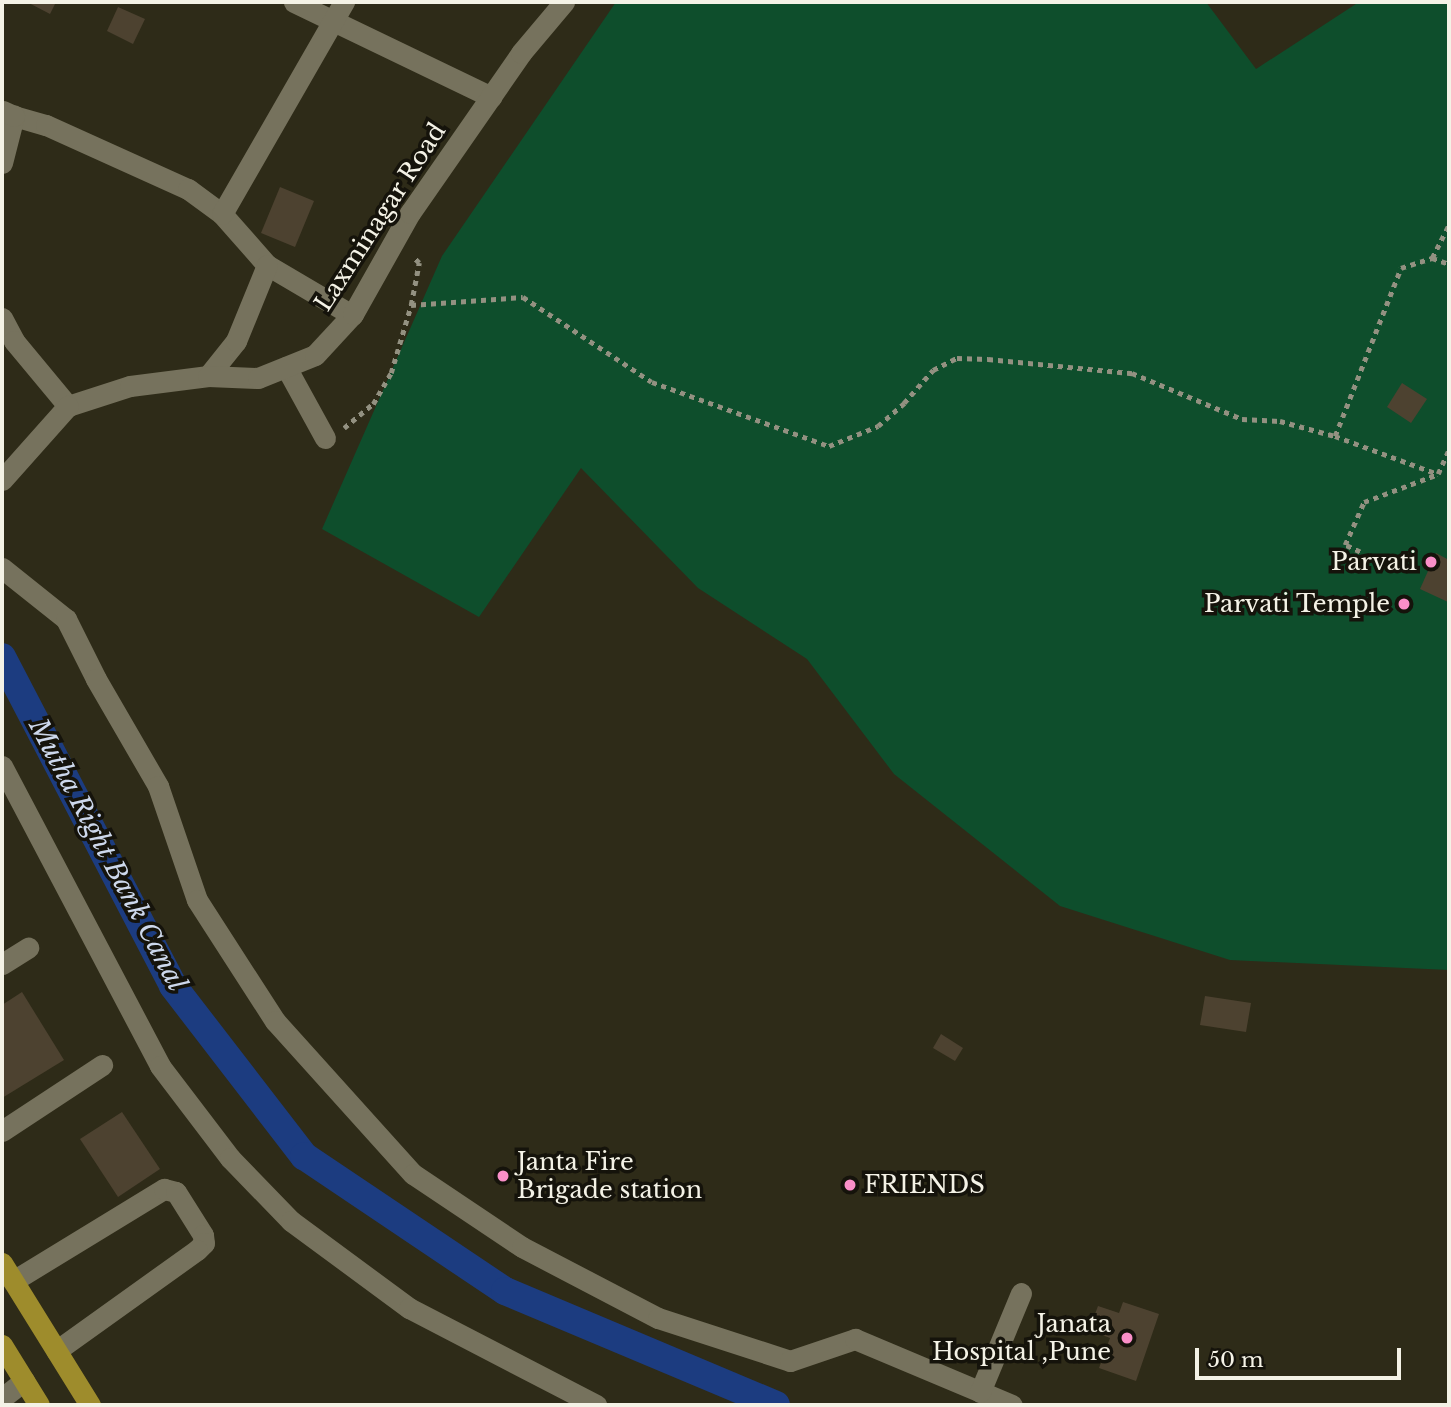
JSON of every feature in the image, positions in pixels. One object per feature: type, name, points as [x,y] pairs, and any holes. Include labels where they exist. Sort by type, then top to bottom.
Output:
[{"type":"main road","points":[[7,1272],[90,1405]]},
{"type":"main road","points":[[2,1345],[40,1405]]},
{"type":"street","points":[[294,2],[491,97]]},
{"type":"street","points":[[222,214],[344,2]]},
{"type":"street","name":"Laxminagar Road","points":[[68,406],[130,386],[208,376],[258,378],[315,355],[352,315],[410,213],[491,97],[564,2]]},
{"type":"street","points":[[2,163],[8,113],[46,125],[188,189],[222,214],[267,265],[352,315]]},
{"type":"street","points":[[208,376],[236,341],[267,265]]},
{"type":"street","points":[[2,318],[8,338],[68,406],[2,480]]},
{"type":"street","points":[[286,367],[325,438]]},
{"type":"street","points":[[2,568],[66,619],[96,679],[158,786],[197,900],[275,1021],[413,1174],[522,1247],[658,1318],[790,1361],[855,1339],[1013,1405]]},
{"type":"street","points":[[2,766],[160,1066],[230,1158],[291,1221],[409,1308],[596,1405]]},
{"type":"street","points":[[2,964],[28,948]]},
{"type":"street","points":[[2,1131],[102,1065]]},
{"type":"street","points":[[7,1272],[164,1189],[176,1192],[203,1235],[204,1243],[197,1250],[56,1351]]},
{"type":"street","points":[[980,1392],[1021,1293]]},
{"type":"street","points":[[2,1398],[24,1381]]},
{"type":"path","points":[[1432,258],[1449,225]]},
{"type":"path","points":[[1335,436],[1401,268],[1432,258],[1449,264]]},
{"type":"path","points":[[349,425],[373,404],[391,373],[411,305],[419,263]]},
{"type":"path","points":[[411,305],[523,297],[652,382],[829,446],[878,426],[904,403],[933,370],[957,358],[1132,373],[1242,419],[1280,421],[1335,436],[1438,474]]},
{"type":"path","points":[[1360,552],[1345,545],[1364,502],[1438,474],[1449,449]]},
{"type":"green space","points":[[616,2],[1206,2],[1256,69],[1359,2],[1449,2],[1449,970],[1230,960],[1060,906],[894,774],[807,659],[698,588],[581,468],[479,617],[322,529],[442,256]]},
{"type":"building","points":[[27,2],[56,2],[50,14]]},
{"type":"building","points":[[118,7],[145,19],[133,44],[107,31]]},
{"type":"building","points":[[280,187],[314,201],[295,247],[261,233]]},
{"type":"building","points":[[1402,383],[1427,399],[1411,423],[1387,407]]},
{"type":"building","points":[[1436,553],[1449,560],[1448,602],[1420,589]]},
{"type":"building","points":[[1392,556],[1403,561],[1399,570],[1388,566]]},
{"type":"building","points":[[22,992],[64,1060],[2,1098],[2,1005]]},
{"type":"building","points":[[1205,996],[1251,1003],[1246,1032],[1200,1025]]},
{"type":"building","points":[[941,1034],[963,1048],[955,1061],[933,1048]]},
{"type":"building","points":[[122,1112],[160,1169],[118,1197],[80,1139]]},
{"type":"building","points":[[1123,1302],[1159,1314],[1136,1381],[1099,1368],[1110,1338],[1089,1330],[1098,1306],[1119,1313]]},
{"type":"waterway","name":"Mutha Right Bank Canal","points":[[2,657],[173,986],[304,1156],[505,1291],[776,1405]]},
{"type":"place","name":"Parvati","points":[[1431,562]]},
{"type":"place","name":"Parvati Temple","points":[[1404,604]]},
{"type":"place","name":"Janta Fire Brigade station","points":[[503,1176]]},
{"type":"place","name":"FRIENDS","points":[[850,1185]]},
{"type":"place","name":"Janata Hospital ,Pune","points":[[1127,1338]]}]
